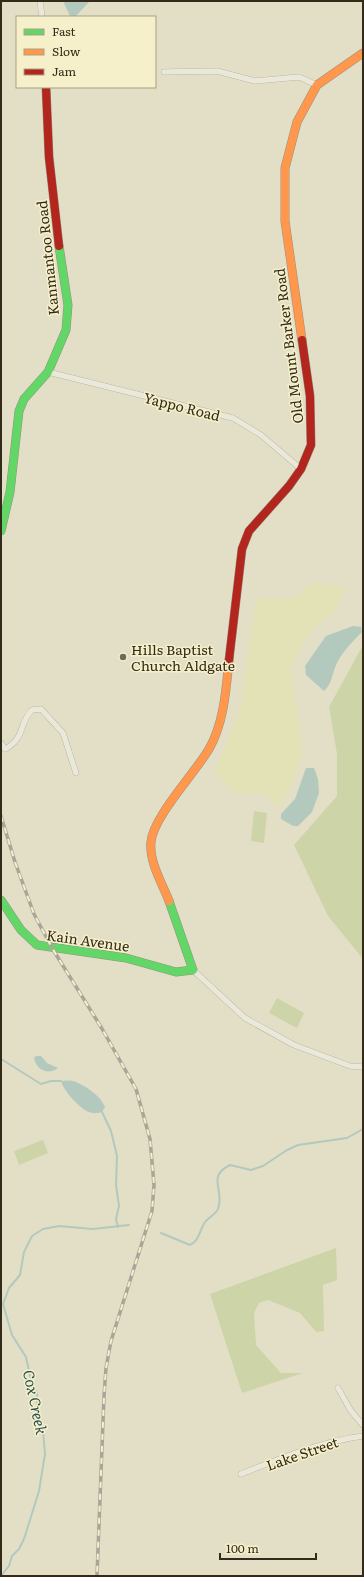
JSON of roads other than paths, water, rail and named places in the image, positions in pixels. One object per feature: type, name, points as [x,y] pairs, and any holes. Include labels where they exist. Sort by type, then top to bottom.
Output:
[{"type":"main road","name":"Old Mount Barker Road","points":[[193,970],[153,860],[152,842],[158,822],[209,749],[220,724],[242,549],[249,531],[289,486],[301,469],[311,445],[310,396],[285,221],[285,168],[297,122],[317,85],[363,53]]},
{"type":"main road","name":"Kanmantoo Road","points":[[1,531],[10,492],[19,411],[24,399],[48,372],[66,330],[68,306],[60,254],[49,157],[46,88]]},
{"type":"main road","name":"Kain Avenue","points":[[1,900],[16,925],[26,937],[37,946],[126,958],[176,972],[193,970]]},
{"type":"street","points":[[40,1],[42,16]]},
{"type":"street","points":[[164,72],[218,71],[255,81],[299,77],[317,85]]},
{"type":"street","name":"Yappo Road","points":[[48,372],[233,418],[261,434],[301,469]]},
{"type":"street","points":[[1,743],[5,749],[13,745],[20,735],[26,716],[32,710],[41,709],[63,733],[76,773]]},
{"type":"street","name":"Old Mount Barker Road","points":[[193,970],[245,1018],[294,1045],[350,1066],[363,1067]]},
{"type":"street","points":[[338,1388],[351,1410],[363,1425]]},
{"type":"street","name":"Lake Street","points":[[241,1474],[295,1453],[341,1439],[363,1436]]},
{"type":"waterway","points":[[1,1059],[41,1084],[51,1081],[61,1081]]},
{"type":"waterway","points":[[102,1112],[111,1131],[117,1156],[116,1185],[119,1206],[116,1219],[118,1227]]},
{"type":"waterway","name":"Cox Creek","points":[[161,1233],[190,1245],[196,1241],[205,1222],[218,1209],[220,1202],[218,1184],[219,1174],[230,1165],[251,1170],[263,1166],[287,1150],[298,1145],[347,1138],[363,1129]]},
{"type":"waterway","name":"Cox Creek","points":[[1,1576],[9,1566],[12,1556],[19,1549],[24,1539],[39,1491],[45,1454],[43,1431],[37,1405],[37,1394],[31,1380],[26,1357],[12,1335],[3,1304],[9,1288],[20,1275],[24,1252],[32,1236],[43,1229],[59,1226],[93,1229],[129,1225]]},
{"type":"railway","points":[[1,816],[15,862],[34,914],[52,948],[101,1027],[136,1089],[150,1139],[154,1185],[152,1211],[111,1341],[106,1368],[97,1576]]},
{"type":"place","name":"Hills Baptist Church Aldgate","points":[[123,657]]}]
